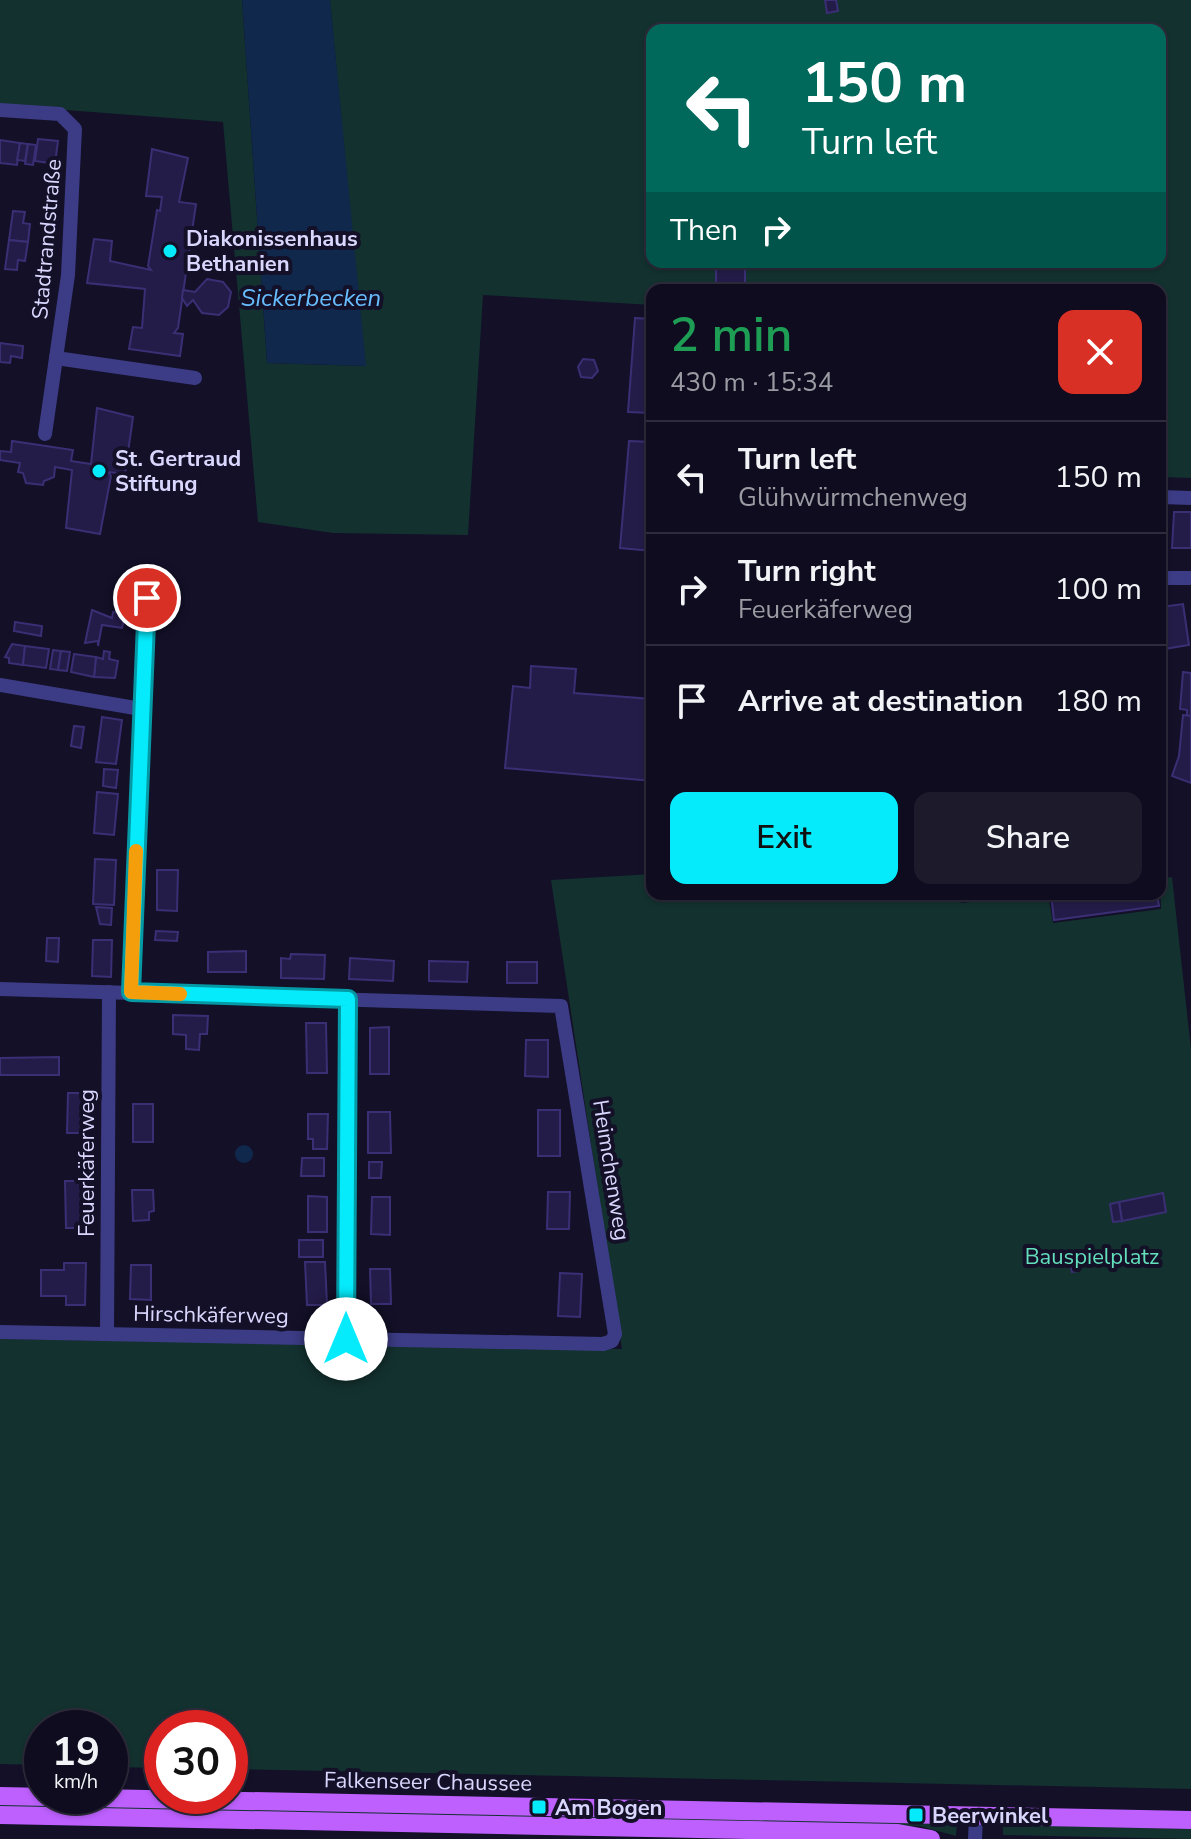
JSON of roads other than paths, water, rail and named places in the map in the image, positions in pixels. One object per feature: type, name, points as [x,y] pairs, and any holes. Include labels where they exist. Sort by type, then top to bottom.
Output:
[{"type":"main road","name":"Falkenseer Chaussee","points":[[0,1796],[568,1824],[976,1816],[1191,1820]]},
{"type":"main road","name":"Falkenseer Chaussee","points":[[0,1815],[568,1824],[898,1833],[931,1839]]},
{"type":"street","name":"Stadtrandstraße","points":[[0,110],[60,114],[75,129],[68,275],[45,434]]},
{"type":"street","points":[[56,358],[195,378]]},
{"type":"street","points":[[1166,497],[1191,498]]},
{"type":"street","points":[[131,992],[148,571]]},
{"type":"street","points":[[1166,578],[1191,578]]},
{"type":"street","points":[[0,685],[141,709]]},
{"type":"street","points":[[0,989],[348,999],[346,1339]]},
{"type":"street","name":"Feuerkäferweg","points":[[107,1334],[109,992]]},
{"type":"street","name":"Heimchenweg","points":[[348,999],[561,1006],[615,1334],[612,1341]]},
{"type":"street","name":"Hirschkäferweg","points":[[0,1332],[603,1344],[612,1341]]},
{"type":"street","points":[[975,1839],[976,1816]]},
{"type":"water","name":"Sickerbecken","points":[[242,0],[330,0],[366,366],[267,363]]},
{"type":"water","points":[[244,1145],[253,1154],[244,1163],[235,1154]]},
{"type":"place","name":"Diakonissenhaus Bethanien","points":[[170,251]]},
{"type":"place","name":"St. Gertraud Stiftung","points":[[99,471]]},
{"type":"place","name":"Am Bogen","points":[[539,1807]]},
{"type":"place","name":"Beerwinkel","points":[[916,1815]]},
{"type":"park label","name":"Bauspielplatz","points":[[1092,1256]]}]
